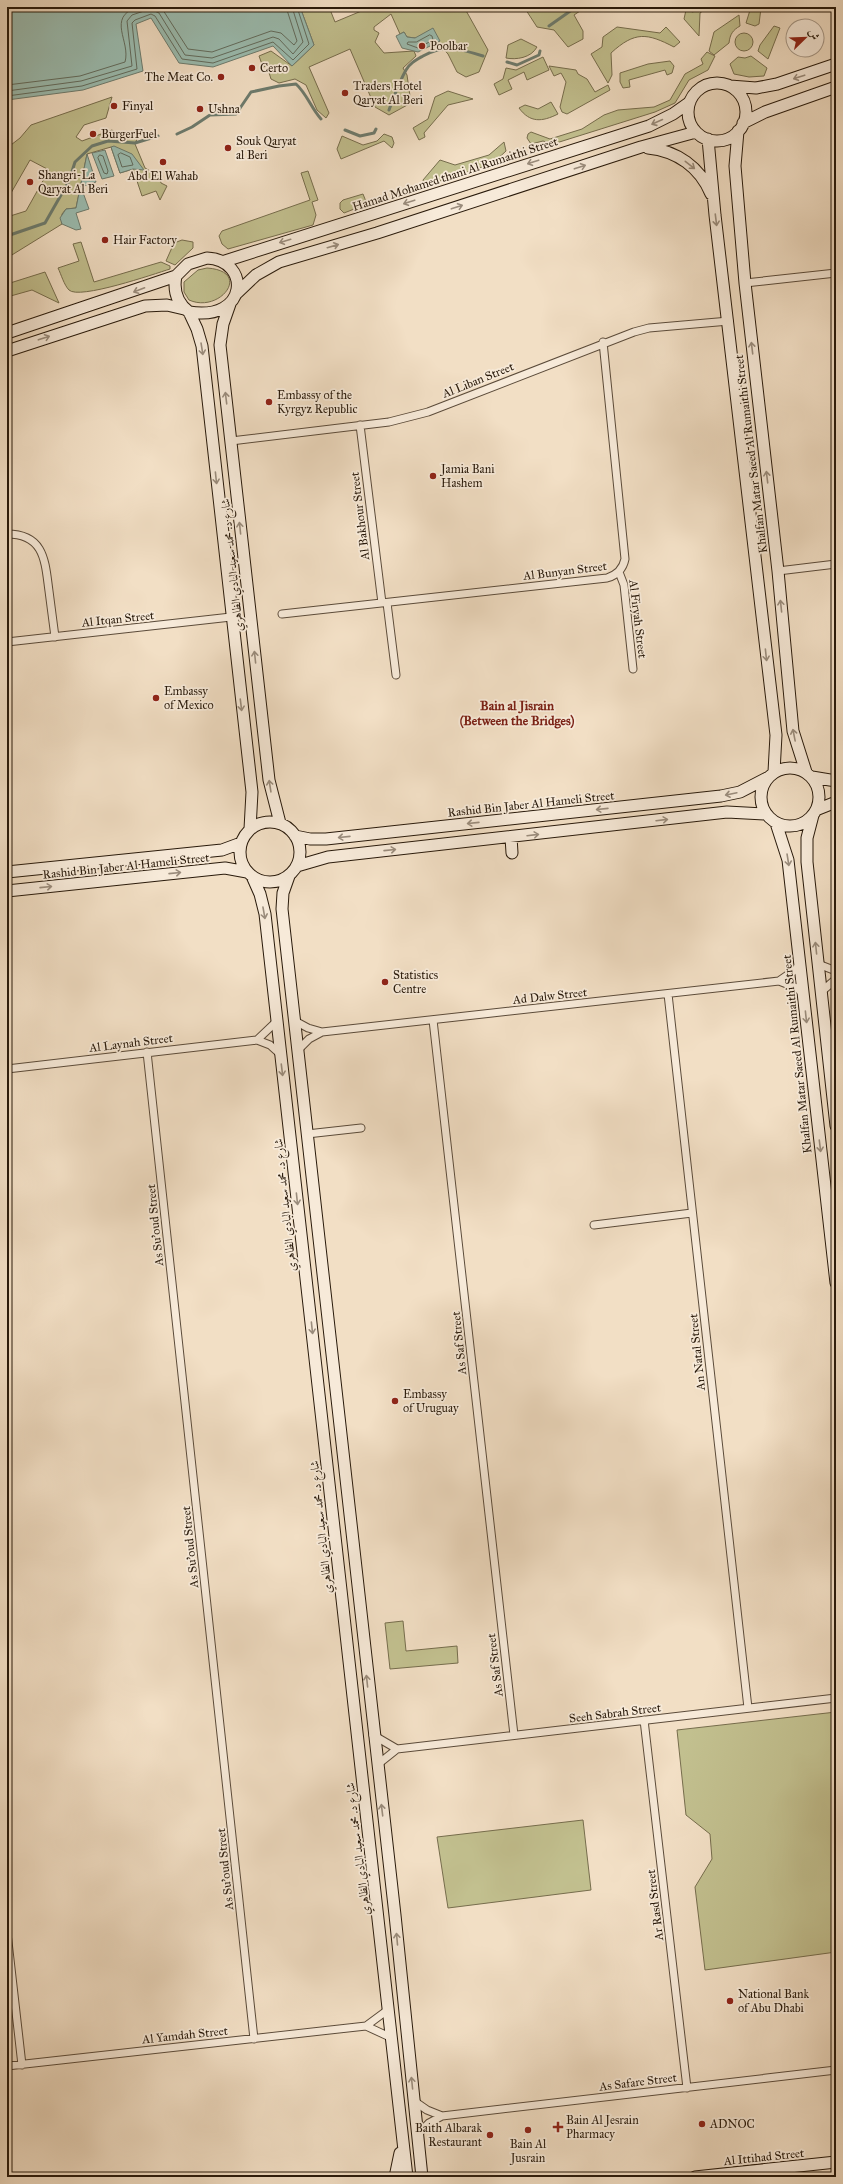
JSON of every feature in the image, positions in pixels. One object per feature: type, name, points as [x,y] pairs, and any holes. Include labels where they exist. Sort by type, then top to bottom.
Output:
[{"type":"street","points":[[836,64],[777,84],[756,88],[730,86],[718,83],[706,85],[694,95],[690,102],[689,118],[696,132],[708,139],[725,140],[741,127],[764,112],[836,87]]},
{"type":"street","points":[[730,86],[742,98],[745,106],[741,127]]},
{"type":"street","name":"Hamad Mohamed thani Al Rumaithi Street","points":[[225,261],[649,126],[673,114],[690,102]]},
{"type":"street","name":"Khalfan Matar Saeed Al Rumaithi Street","points":[[741,127],[735,166],[745,283],[778,571],[793,731],[809,775]]},
{"type":"street","points":[[7,351],[145,306],[167,305],[187,311],[211,314],[230,304],[237,293],[256,275],[279,262],[377,233],[641,147],[696,132]]},
{"type":"street","name":"Khalfan Matar Saeed Al Rumaithi Street","points":[[708,139],[776,735],[771,775]]},
{"type":"street","points":[[641,147],[661,149],[679,156],[695,168],[703,179],[715,202]]},
{"type":"street","points":[[7,332],[176,276],[188,264],[198,259],[217,258],[225,261],[235,276],[237,293]]},
{"type":"street","points":[[745,283],[836,273]]},
{"type":"street","points":[[176,276],[175,293],[187,311]]},
{"type":"street","name":"شارع د. محمد سعيد البادي الظاهري","points":[[230,304],[222,324],[220,345],[269,780],[280,824]]},
{"type":"street","name":"شارع د. محمد سعيد البادي الظاهري","points":[[187,311],[197,329],[202,346],[231,617],[252,792],[250,829]]},
{"type":"street","name":"Al Liban Street","points":[[231,441],[400,420],[428,412],[603,342],[649,328],[729,321]]},
{"type":"street","name":"Al Bunyan Street","points":[[282,614],[607,578],[619,572],[624,559],[603,342]]},
{"type":"street","name":"Al Bakhour Street","points":[[360,426],[384,603],[396,675]]},
{"type":"street","points":[[7,534],[19,535],[32,540],[44,557],[55,637]]},
{"type":"street","points":[[778,571],[836,564]]},
{"type":"street","name":"Al Firyah Street","points":[[619,572],[624,585],[633,668]]},
{"type":"street","name":"Al Itqan Street","points":[[7,642],[231,617]]},
{"type":"street","points":[[836,781],[809,775],[790,767],[771,775],[760,796],[766,814],[776,823],[792,826],[807,821],[815,812],[836,802]]},
{"type":"street","name":"Rashid Bin Jaber Al Hameli Street","points":[[295,836],[310,839],[326,839],[714,796],[740,792],[771,775]]},
{"type":"street","points":[[809,775],[819,793],[807,838],[806,850],[836,1126]]},
{"type":"street","points":[[297,866],[328,857],[727,812],[766,814]]},
{"type":"street","points":[[289,876],[279,881],[268,882],[249,874],[241,858],[241,843],[250,829],[264,822],[280,824],[289,828],[295,836],[300,851],[297,866],[289,876],[283,893],[282,909],[423,2176]]},
{"type":"street","name":"Khalfan Matar Saeed Al Rumaithi Street","points":[[776,823],[788,860],[836,1283]]},
{"type":"street","points":[[511,837],[512,852]]},
{"type":"street","name":"Rashid Bin Jaber Al Hameli Street","points":[[7,872],[222,850],[241,843]]},
{"type":"street","name":"Rashid Bin Jaber Al Hameli Street","points":[[7,891],[224,868],[249,874]]},
{"type":"street","name":"شارع د. محمد سعيد البادي الظاهري","points":[[249,874],[260,894],[265,914],[407,2177]]},
{"type":"street","points":[[779,982],[795,970],[800,964]]},
{"type":"street","points":[[818,964],[836,971]]},
{"type":"street","points":[[821,992],[836,979]]},
{"type":"street","name":"Ad Dalw Street","points":[[295,1021],[308,1028],[322,1032],[779,982],[797,988],[803,994]]},
{"type":"street","name":"An Natal Street","points":[[668,994],[748,1708]]},
{"type":"street","name":"As Saf Street","points":[[433,1020],[514,1735]]},
{"type":"street","points":[[277,1021],[257,1040],[270,1045],[280,1054]]},
{"type":"street","name":"Ad Dalw Street","points":[[298,1050],[309,1039],[322,1032]]},
{"type":"street","name":"Al Laynah Street","points":[[7,1069],[257,1040]]},
{"type":"street","name":"As Su'oud Street","points":[[147,1052],[254,2038]]},
{"type":"street","points":[[813,1081],[831,1078]]},
{"type":"street","points":[[307,1134],[361,1128]]},
{"type":"street","points":[[293,1164],[310,1162]]},
{"type":"street","points":[[594,1225],[692,1213]]},
{"type":"street","name":"Seeh Sabrah Street","points":[[397,1749],[836,1698]]},
{"type":"street","name":"Ar Rasd Street","points":[[644,1720],[687,2088]]},
{"type":"street","points":[[373,1735],[397,1749],[377,1765]]},
{"type":"street","points":[[7,1933],[22,2064]]},
{"type":"street","points":[[384,1969],[392,1965],[399,1969]]},
{"type":"street","points":[[389,2009],[366,2026],[392,2038]]},
{"type":"street","name":"Al Yamdah Street","points":[[7,2066],[366,2026]]},
{"type":"street","name":"As Safare Street","points":[[418,2134],[429,2123],[442,2116],[836,2070]]},
{"type":"street","points":[[414,2101],[427,2110],[442,2116]]},
{"type":"street","points":[[395,2177],[400,2161],[402,2131]]},
{"type":"street","name":"Al Ittihad Street","points":[[695,2177],[836,2162]]},
{"type":"shaded area","points":[[300,7],[329,7],[335,22],[371,7],[464,7],[488,50],[479,72],[466,77],[457,72],[448,54],[437,42],[440,41],[407,37],[404,32],[400,34],[391,14],[374,27],[374,30],[379,33],[375,42],[384,53],[414,51],[416,56],[403,68],[407,75],[411,103],[389,115],[375,107],[350,49],[309,67],[329,113],[326,118],[317,110],[306,85],[295,79],[279,83],[271,79],[267,66],[263,67],[259,56],[271,51],[292,66],[314,45]]},
{"type":"shaded area","points":[[524,7],[586,7],[574,15],[583,31],[583,39],[568,47],[554,30],[537,27]]},
{"type":"shaded area","points":[[700,7],[708,7],[700,13],[699,36],[684,19],[686,10],[693,12]]},
{"type":"shaded area","points":[[751,7],[761,8],[759,24],[755,26],[746,23]]},
{"type":"shaded area","points":[[739,15],[740,26],[732,33],[729,43],[714,55],[709,51],[714,32]]},
{"type":"shaded area","points":[[774,26],[780,28],[768,59],[758,51],[760,45]]},
{"type":"shaded area","points":[[617,27],[660,33],[666,27],[680,42],[674,47],[656,39],[641,36],[627,41],[611,53],[612,75],[608,83],[591,54],[602,47],[603,37]]},
{"type":"shaded area","points":[[744,33],[750,36],[753,42],[750,48],[744,51],[738,48],[735,42],[738,36]]},
{"type":"shaded area","points":[[521,39],[537,47],[527,56],[514,59],[506,58],[508,45]]},
{"type":"shaded area","points":[[707,52],[715,56],[708,70],[689,80],[675,103],[655,112],[553,144],[543,141],[531,144],[527,138],[528,134],[531,132],[550,139],[582,129],[604,115],[618,110],[654,107],[670,100],[685,74],[703,64],[701,59]]},
{"type":"shaded area","points":[[751,56],[767,68],[764,76],[749,77],[734,74],[730,64],[738,57],[745,58]]},
{"type":"shaded area","points":[[543,57],[549,70],[527,80],[524,72],[508,80],[512,89],[499,95],[494,84],[503,79],[506,68],[516,70]]},
{"type":"shaded area","points":[[670,61],[674,66],[672,73],[667,75],[665,70],[629,80],[630,87],[623,88],[620,82],[620,73],[648,64]]},
{"type":"shaded area","points":[[549,66],[576,70],[578,74],[587,79],[595,92],[608,85],[610,90],[567,114],[562,112],[560,107],[566,82],[561,73],[554,76]]},
{"type":"shaded area","points":[[448,91],[473,99],[448,105],[424,133],[425,137],[419,140],[413,128],[428,119],[435,97]]},
{"type":"shaded area","points":[[112,97],[106,118],[84,125],[76,137],[82,141],[112,130],[120,136],[125,134],[137,139],[135,144],[145,168],[159,176],[161,183],[167,186],[160,200],[156,191],[142,196],[133,169],[120,173],[111,147],[87,154],[76,208],[66,209],[62,214],[62,224],[7,258],[7,217],[26,211],[49,170],[30,160],[11,193],[7,195],[7,148],[20,138],[31,125]]},
{"type":"shaded area","points":[[551,102],[558,114],[542,120],[532,119],[523,113],[519,108],[525,105],[538,109]]},
{"type":"shaded area","points":[[384,134],[392,137],[394,143],[392,148],[384,141],[341,159],[337,149],[342,136],[363,145],[377,141]]},
{"type":"shaded area","points":[[504,142],[506,151],[492,164],[425,186],[423,180],[440,160],[455,165],[489,155]]},
{"type":"shaded area","points":[[308,171],[318,200],[312,202],[316,215],[313,225],[228,249],[222,244],[219,236],[222,231],[310,200],[301,173]]},
{"type":"shaded area","points":[[363,194],[367,204],[344,213],[340,209],[340,203],[343,200]]},
{"type":"shaded area","points":[[182,240],[193,242],[193,248],[175,265],[166,261],[174,243]]},
{"type":"shaded area","points":[[81,242],[94,282],[161,262],[170,266],[170,269],[117,285],[87,292],[76,292],[69,290],[58,268],[79,261],[73,244]]},
{"type":"shaded area","points":[[207,268],[221,271],[228,276],[230,283],[227,290],[220,297],[211,301],[201,303],[189,300],[184,292],[184,282],[198,270]]},
{"type":"shaded area","points":[[45,272],[59,303],[32,290],[7,297],[7,284]]},
{"type":"shaded area","points":[[403,1621],[406,1651],[457,1646],[458,1663],[390,1669],[385,1623]]},
{"type":"shaded area","points":[[836,1712],[836,1952],[705,1970],[695,1887],[712,1859],[710,1834],[686,1815],[677,1730]]},
{"type":"shaded area","points":[[583,1820],[591,1890],[448,1908],[437,1837]]},
{"type":"water","points":[[7,7],[300,7],[314,45],[292,66],[273,46],[213,67],[179,63],[151,18],[136,24],[143,71],[83,90],[7,100]]},
{"type":"water","points":[[433,28],[440,41],[418,52],[402,48],[396,36],[404,32],[407,37],[415,38]]},
{"type":"water","points":[[114,146],[132,154],[144,170],[133,169],[120,173],[111,147]]},
{"type":"water","points":[[105,150],[114,176],[102,179],[92,153]]},
{"type":"water","points":[[87,154],[96,182],[81,187],[89,209],[76,213],[81,229],[76,230],[62,224],[60,218],[66,209],[76,208]]},
{"type":"waterway","points":[[549,26],[576,7]]},
{"type":"waterway","points":[[389,110],[406,70],[420,57],[431,52],[445,49],[467,51],[483,56]]},
{"type":"waterway","points":[[507,62],[517,65],[539,55],[540,51]]},
{"type":"waterway","points":[[177,134],[192,127],[210,115],[236,114],[251,92],[296,84],[321,119]]},
{"type":"waterway","points":[[345,130],[360,136],[374,133],[376,129]]},
{"type":"waterway","points":[[7,236],[45,223],[69,181],[75,162],[92,146],[108,141],[135,143],[158,136]]},
{"type":"place","name":"Poolbar","points":[[422,46]]},
{"type":"place","name":"Certo","points":[[252,68]]},
{"type":"place","name":"The Meat Co.","points":[[221,77]]},
{"type":"place","name":"Traders Hotel Qaryat Al Beri","points":[[345,93]]},
{"type":"place","name":"Finyal","points":[[114,106]]},
{"type":"place","name":"Ushna","points":[[200,109]]},
{"type":"place","name":"BurgerFuel","points":[[93,134]]},
{"type":"place","name":"Souk Qaryat al Beri","points":[[228,148]]},
{"type":"place","name":"Abd El Wahab","points":[[163,162]]},
{"type":"place","name":"Shangri-La Qaryat Al Beri","points":[[30,182]]},
{"type":"place","name":"Hair Factory","points":[[105,240]]},
{"type":"place","name":"Embassy of the Kyrgyz Republic","points":[[269,402]]},
{"type":"place","name":"Jamia Bani Hashem","points":[[433,476]]},
{"type":"place","name":"Embassy of Mexico","points":[[156,698]]},
{"type":"place","name":"Statistics Centre","points":[[385,982]]},
{"type":"place","name":"Embassy of Uruguay","points":[[395,1401]]},
{"type":"place","name":"National Bank of Abu Dhabi","points":[[730,2001]]},
{"type":"place","name":"ADNOC","points":[[702,2124]]},
{"type":"place","name":"Bain Al Jesrain Pharmacy","points":[[558,2127]]},
{"type":"place","name":"Bain Al Jusrain","points":[[528,2130]]},
{"type":"place","name":"Baith Albarak Restaurant","points":[[490,2135]]},
{"type":"district","name":"Bain al Jisrain (Between the Bridges)","points":[[517,714]]}]
